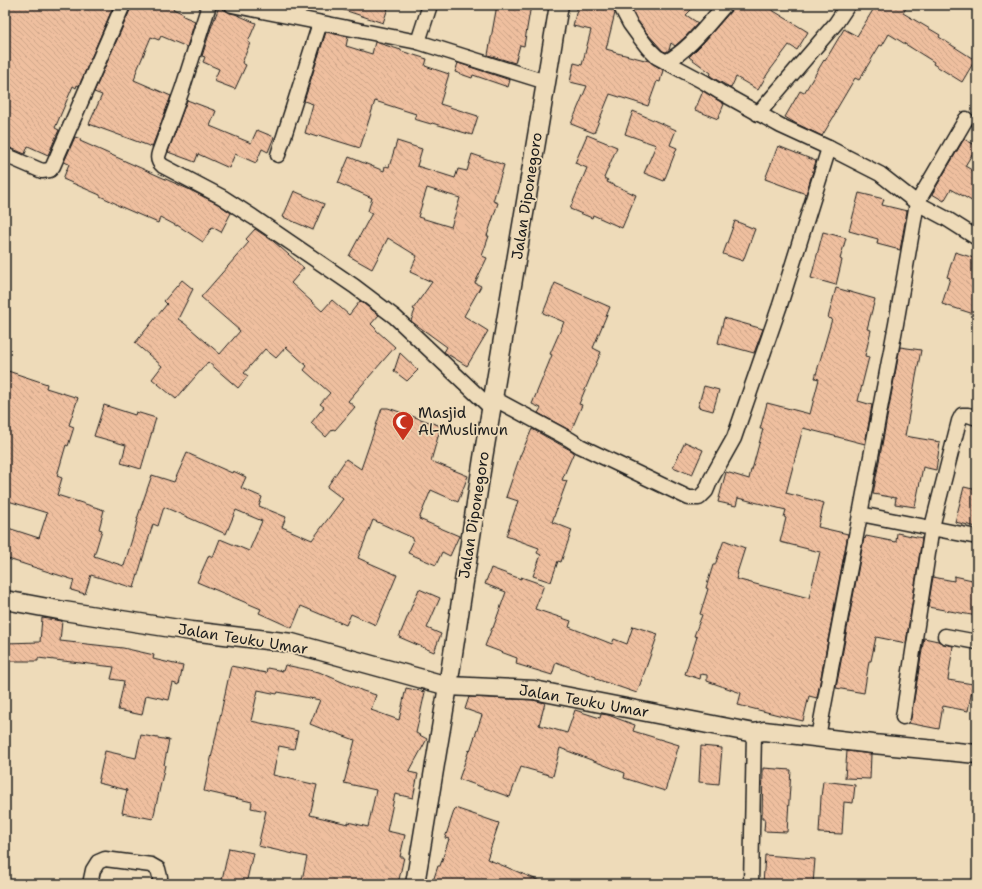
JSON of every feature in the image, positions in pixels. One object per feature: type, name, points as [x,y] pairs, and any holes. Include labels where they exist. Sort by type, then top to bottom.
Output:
[{"type":"street","points":[[5,155],[42,171],[50,170],[123,5]]},
{"type":"street","points":[[209,5],[182,90],[159,153],[158,162],[222,196],[354,286],[395,317],[492,403],[690,498],[699,498],[706,491],[734,438],[780,305],[829,148]]},
{"type":"street","points":[[232,5],[418,42],[546,82]]},
{"type":"street","points":[[418,42],[430,5]]},
{"type":"street","name":"Jalan Diponegoro","points":[[415,884],[448,686],[492,403],[559,5]]},
{"type":"street","points":[[620,5],[630,24],[648,48],[657,57],[704,82],[758,114],[880,174],[917,203],[977,238]]},
{"type":"street","points":[[666,62],[674,58],[686,48],[725,5]]},
{"type":"street","points":[[758,114],[836,24],[848,5]]},
{"type":"street","points":[[278,155],[320,23]]},
{"type":"street","points":[[818,737],[860,514],[864,500],[917,203],[966,119]]},
{"type":"street","points":[[903,717],[932,527],[959,421],[962,416],[968,415],[977,418]]},
{"type":"street","points":[[860,514],[977,537]]},
{"type":"street","name":"Jalan Teuku Umar","points":[[5,600],[191,631],[292,644],[448,686],[534,690],[754,733],[764,731],[880,745],[977,754]]},
{"type":"street","points":[[945,636],[977,642]]},
{"type":"street","points":[[750,884],[754,733]]},
{"type":"street","points":[[90,884],[93,870],[98,862],[105,859],[151,865],[158,869],[160,884]]},
{"type":"building","points":[[5,5],[114,5],[79,86],[77,85],[76,88],[73,86],[55,128],[59,130],[48,155],[28,146],[25,154],[5,147]]},
{"type":"building","points":[[131,5],[175,5],[173,9],[184,14],[183,16],[195,21],[187,47],[161,36],[159,40],[151,37],[135,75],[134,80],[171,96],[152,147],[89,124],[102,95],[94,92]]},
{"type":"building","points":[[339,5],[389,5],[383,23],[338,8]]},
{"type":"building","points":[[497,5],[531,5],[524,46],[520,45],[515,63],[488,55]]},
{"type":"building","points":[[578,5],[612,5],[615,13],[606,49],[649,61],[663,70],[660,82],[657,81],[648,106],[610,94],[594,133],[571,124],[587,86],[570,82],[574,63],[582,65],[591,30],[573,26]]},
{"type":"building","points":[[630,5],[696,5],[686,15],[698,23],[675,46],[671,43],[669,50],[666,52],[663,51],[646,32],[637,20]]},
{"type":"building","points":[[733,5],[764,5],[808,32],[797,50],[789,45],[768,73],[758,90],[736,77],[731,88],[710,76],[711,73],[689,57],[731,11]]},
{"type":"building","points":[[876,5],[908,5],[903,13],[940,35],[939,37],[975,60],[962,82],[933,64],[934,62],[889,34],[882,46],[880,45],[859,80],[855,78],[822,136],[785,117],[800,91],[804,93],[844,29],[857,36]]},
{"type":"building","points":[[219,7],[256,23],[248,42],[250,43],[242,63],[246,65],[235,89],[214,81],[219,69],[203,62],[205,57],[202,56]]},
{"type":"building","points":[[326,32],[348,37],[346,46],[372,54],[375,42],[401,50],[427,59],[425,66],[449,74],[440,104],[478,116],[472,135],[414,119],[416,114],[375,101],[360,148],[318,135],[317,137],[305,133],[313,104],[304,101]]},
{"type":"building","points":[[458,63],[510,80],[508,87],[473,75],[472,78],[455,72]]},
{"type":"building","points":[[703,91],[724,104],[718,119],[695,110]]},
{"type":"building","points":[[187,100],[216,111],[210,126],[251,143],[257,130],[274,137],[268,152],[262,149],[256,163],[235,154],[229,168],[198,154],[195,162],[168,152]]},
{"type":"building","points":[[633,111],[676,130],[670,145],[677,148],[664,181],[644,173],[656,145],[625,134]]},
{"type":"building","points":[[587,135],[617,147],[604,178],[608,180],[607,182],[636,195],[622,228],[593,215],[592,218],[570,209],[587,168],[575,163]]},
{"type":"building","points":[[75,137],[81,139],[80,141],[218,204],[231,213],[221,232],[212,227],[203,242],[177,225],[160,217],[158,223],[63,179],[69,164],[64,162]]},
{"type":"building","points":[[964,139],[977,146],[965,166],[977,173],[977,204],[951,189],[944,201],[932,194]]},
{"type":"building","points":[[397,141],[422,149],[417,166],[455,178],[458,169],[467,171],[472,154],[504,165],[493,201],[498,203],[482,256],[487,258],[475,283],[481,286],[464,316],[488,331],[467,366],[444,352],[447,347],[411,321],[415,310],[413,309],[432,282],[410,272],[417,256],[388,238],[372,269],[349,256],[372,213],[368,211],[372,198],[338,183],[349,157],[384,171],[385,166],[389,167]],"holes":[[[427,188],[460,198],[451,227],[418,217]]]},
{"type":"building","points":[[778,146],[816,161],[806,194],[765,179]]},
{"type":"building","points":[[294,191],[324,204],[313,230],[283,217]]},
{"type":"building","points":[[859,193],[884,199],[882,205],[907,211],[900,250],[877,244],[878,239],[849,231]]},
{"type":"building","points":[[735,221],[755,229],[743,261],[723,254]]},
{"type":"building","points":[[255,229],[273,241],[304,268],[291,283],[322,311],[332,300],[349,315],[360,301],[379,315],[371,324],[395,347],[348,401],[355,407],[335,430],[333,429],[326,437],[311,423],[324,407],[320,404],[330,393],[304,370],[307,366],[286,347],[276,358],[265,349],[244,373],[248,376],[238,388],[208,362],[176,399],[152,379],[162,366],[135,343],[167,304],[164,301],[182,280],[193,289],[178,319],[220,354],[240,331],[201,297],[249,242],[246,239]]},
{"type":"building","points":[[823,232],[846,238],[840,259],[842,260],[836,285],[811,278]]},
{"type":"building","points":[[955,252],[977,259],[977,315],[942,304],[950,278],[947,277]]},
{"type":"building","points":[[555,283],[610,307],[593,348],[601,352],[579,404],[582,405],[571,431],[538,413],[541,408],[532,404],[552,355],[550,354],[564,322],[543,313]]},
{"type":"building","points":[[836,288],[875,299],[867,329],[871,330],[865,356],[869,357],[858,401],[872,405],[865,444],[803,428],[786,493],[824,503],[818,527],[848,534],[817,698],[809,696],[803,721],[738,705],[741,693],[707,681],[707,675],[701,674],[700,679],[685,674],[697,637],[694,636],[702,615],[700,614],[708,589],[706,588],[713,565],[715,565],[724,540],[745,548],[736,579],[809,598],[820,552],[780,542],[786,518],[784,517],[786,510],[738,498],[736,506],[718,502],[726,472],[749,479],[763,429],[760,429],[767,403],[810,414],[819,379],[815,378],[832,319],[828,318]]},
{"type":"building","points":[[724,318],[763,329],[754,353],[718,343]]},
{"type":"building","points":[[900,347],[921,350],[905,436],[940,442],[936,470],[923,467],[915,507],[895,504],[896,498],[873,494]]},
{"type":"building","points":[[400,353],[418,370],[407,381],[394,371]]},
{"type":"building","points":[[5,370],[47,384],[46,388],[78,398],[69,425],[74,427],[68,446],[66,445],[57,476],[62,478],[57,495],[104,510],[99,529],[102,530],[94,556],[124,566],[137,519],[152,475],[174,482],[187,453],[232,473],[233,471],[246,477],[241,488],[262,497],[259,506],[286,517],[282,527],[312,540],[343,499],[327,487],[346,459],[361,469],[382,408],[388,408],[441,426],[431,461],[468,476],[458,502],[431,490],[419,519],[459,536],[450,556],[442,552],[436,565],[408,553],[414,540],[412,540],[413,538],[373,520],[358,558],[397,575],[376,625],[351,614],[346,625],[301,606],[292,628],[259,613],[261,609],[197,582],[209,555],[213,557],[220,539],[249,551],[262,521],[236,510],[226,534],[164,507],[158,526],[153,524],[134,588],[91,575],[85,594],[71,590],[74,580],[5,558],[5,527],[39,538],[47,513],[5,500]]},
{"type":"building","points":[[704,386],[719,390],[713,411],[698,407]]},
{"type":"building","points":[[104,405],[135,415],[136,412],[156,418],[141,469],[121,463],[126,445],[94,436]]},
{"type":"building","points":[[532,429],[574,452],[562,480],[567,481],[552,522],[572,530],[561,562],[558,561],[551,582],[533,576],[541,555],[537,553],[539,548],[506,536],[518,501],[506,497],[520,456]]},
{"type":"building","points":[[685,442],[703,450],[692,475],[673,467]]},
{"type":"building","points":[[964,487],[977,490],[977,527],[955,522]]},
{"type":"building","points":[[897,533],[922,538],[906,643],[876,637],[871,661],[869,661],[864,693],[836,688],[864,538],[865,539],[866,536],[896,542]]},
{"type":"building","points":[[491,568],[521,579],[521,577],[544,585],[535,609],[571,621],[569,627],[612,644],[614,639],[627,644],[633,626],[658,634],[637,693],[596,679],[596,677],[556,662],[552,675],[516,664],[517,658],[485,646],[506,592],[485,584]]},
{"type":"building","points":[[954,576],[977,581],[977,616],[928,607],[933,577],[954,581]]},
{"type":"building","points":[[419,589],[440,598],[427,628],[441,634],[434,652],[399,637]]},
{"type":"building","points":[[42,618],[62,621],[60,641],[123,648],[154,655],[153,659],[183,666],[179,685],[173,683],[169,700],[146,695],[142,715],[118,710],[124,681],[111,679],[114,667],[38,658],[38,661],[5,661],[5,643],[40,642]]},
{"type":"building","points":[[924,638],[953,646],[948,680],[973,684],[968,711],[943,706],[939,729],[908,723],[911,718]]},
{"type":"building","points":[[285,665],[319,672],[376,695],[371,710],[399,720],[406,688],[425,692],[416,733],[427,739],[409,772],[418,774],[413,798],[395,794],[387,831],[405,835],[400,857],[404,857],[398,884],[301,884],[307,857],[258,846],[266,811],[251,808],[252,802],[204,791],[231,666],[266,673],[267,668],[283,671]],"holes":[[[258,690],[277,694],[278,692],[320,700],[310,724],[355,740],[344,783],[376,790],[368,827],[310,815],[317,785],[273,775],[279,746],[294,749],[298,731],[251,721]]]},
{"type":"building","points":[[469,697],[533,700],[545,703],[539,725],[567,733],[575,710],[600,718],[601,714],[608,715],[635,725],[633,731],[679,745],[665,791],[624,778],[625,773],[560,748],[553,776],[521,767],[510,797],[459,779],[482,715],[465,709]]},
{"type":"building","points":[[141,735],[169,740],[153,819],[122,813],[127,790],[98,783],[105,751],[136,758]]},
{"type":"building","points":[[701,746],[722,748],[719,784],[699,782]]},
{"type":"building","points":[[847,751],[871,754],[870,779],[845,778]]},
{"type":"building","points":[[763,768],[791,770],[787,832],[764,831],[765,818],[762,818]]},
{"type":"building","points":[[823,781],[855,785],[853,803],[844,802],[842,834],[819,833]]},
{"type":"building","points":[[455,808],[499,823],[487,859],[547,884],[432,884],[449,839],[445,838]]},
{"type":"building","points":[[229,848],[253,853],[246,884],[221,884]]},
{"type":"building","points":[[765,855],[815,859],[813,884],[763,884]]},
{"type":"place","name":"Masjid Al-Muslimun","points":[[403,442]]}]
